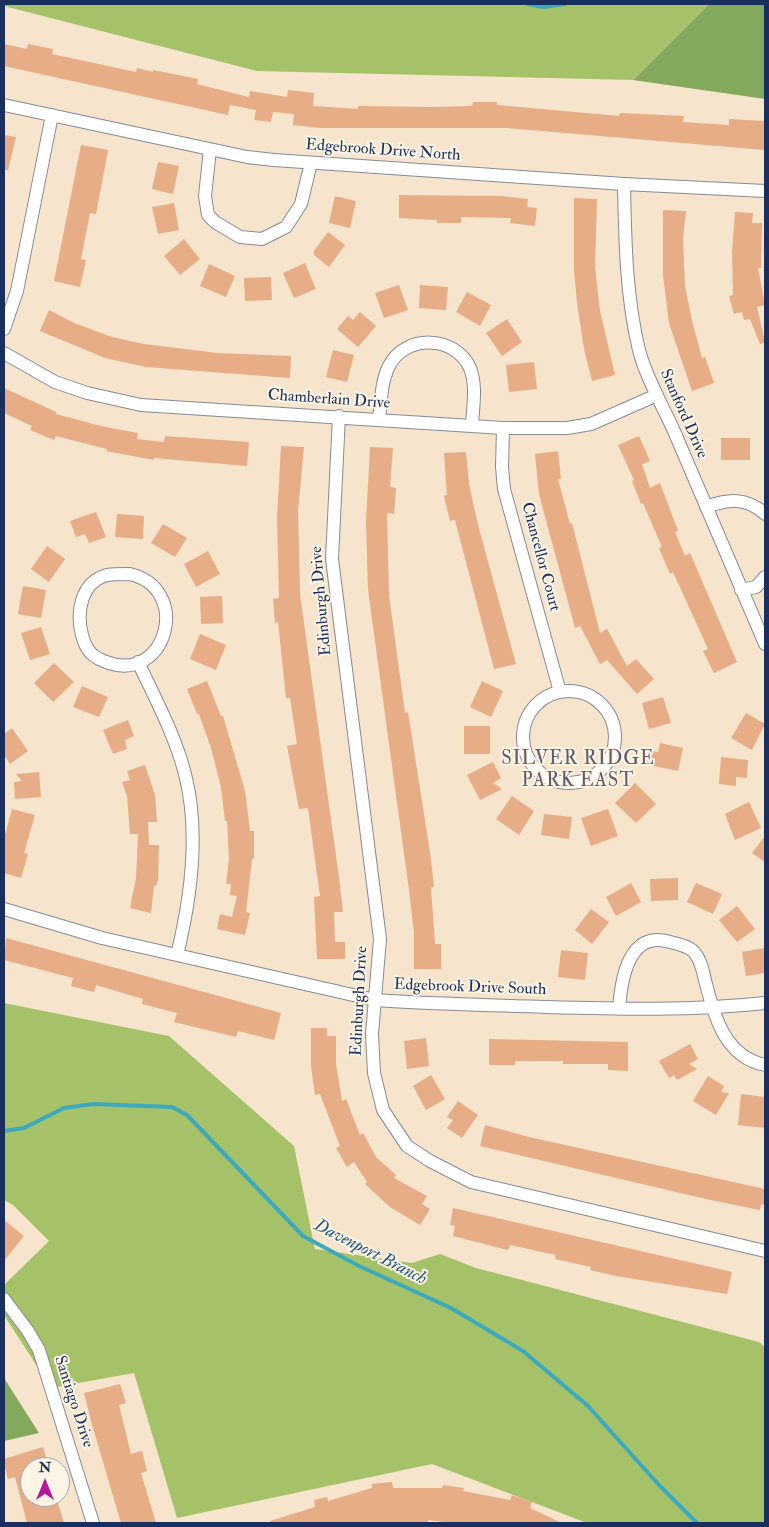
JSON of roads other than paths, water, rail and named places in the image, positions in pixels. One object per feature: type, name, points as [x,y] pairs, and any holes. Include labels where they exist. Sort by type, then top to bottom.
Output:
[{"type":"street","name":"Edgebrook Drive North","points":[[4,105],[248,157],[624,184],[765,191]]},
{"type":"street","points":[[4,329],[17,291],[52,115]]},
{"type":"street","points":[[210,149],[205,196],[208,215],[215,222],[240,237],[262,239],[286,227],[301,204],[311,162]]},
{"type":"street","name":"Stanford Drive","points":[[624,184],[625,232],[632,307],[640,352],[765,644]]},
{"type":"street","points":[[379,419],[386,375],[394,358],[417,343],[436,342],[459,353],[469,366],[474,386],[472,425]]},
{"type":"street","name":"Chamberlain Drive","points":[[4,353],[55,382],[87,393],[141,405],[339,416],[503,428],[567,428],[591,424],[657,395]]},
{"type":"street","name":"Edinburgh Drive","points":[[339,416],[332,559],[380,938],[371,1053],[383,1110],[407,1146],[430,1161],[471,1182],[553,1203],[765,1251]]},
{"type":"street","name":"Chancellor Court","points":[[503,428],[502,467],[504,489],[560,692]]},
{"type":"street","points":[[706,507],[724,500],[746,501],[758,507],[765,514]]},
{"type":"street","points":[[130,574],[142,576],[158,590],[163,599],[166,631],[158,648],[138,662],[116,666],[101,661],[85,648],[78,622],[82,599],[86,591],[108,575],[130,574]]},
{"type":"street","points":[[741,590],[756,587],[765,577]]},
{"type":"street","points":[[138,662],[168,725],[185,775],[191,826],[191,881],[187,913],[177,955]]},
{"type":"street","points":[[560,692],[576,692],[591,697],[612,720],[616,736],[614,752],[606,765],[594,776],[580,782],[564,783],[550,779],[538,771],[529,760],[524,746],[527,718],[535,707],[546,698],[560,692]]},
{"type":"street","name":"Edgebrook Drive South","points":[[4,909],[102,938],[375,1000],[432,1004],[619,1009],[712,1009],[765,1003]]},
{"type":"street","points":[[619,1009],[620,985],[629,958],[638,948],[658,940],[687,947],[700,960],[712,1009],[725,1038],[739,1054],[754,1063],[765,1066]]},
{"type":"street","name":"Santiago Drive","points":[[4,1299],[28,1331],[39,1350],[93,1523]]},
{"type":"waterway","points":[[528,4],[543,7],[565,4]]},
{"type":"waterway","name":"Davenport Branch","points":[[4,1131],[24,1128],[64,1108],[93,1104],[172,1107],[187,1115],[303,1236],[359,1266],[451,1308],[523,1351],[588,1406],[659,1485],[697,1523]]},
{"type":"district","name":"SILVER RIDGE PARK EAST","points":[[578,771]]}]
